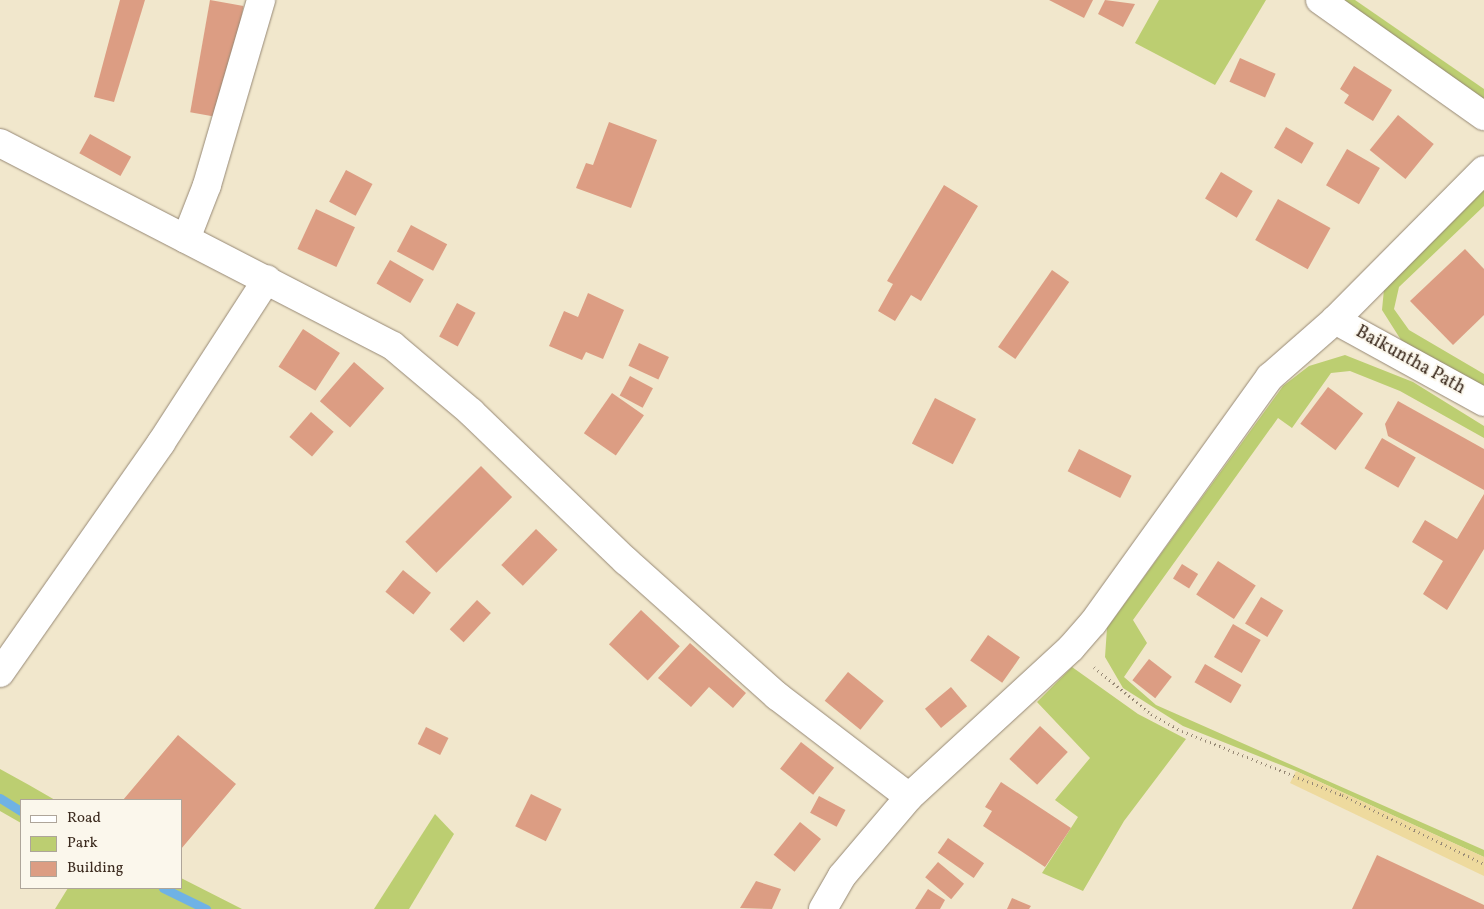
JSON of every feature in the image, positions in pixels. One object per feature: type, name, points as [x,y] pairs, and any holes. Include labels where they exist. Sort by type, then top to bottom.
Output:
[{"type":"street","points":[[186,239],[207,185],[261,0]]},
{"type":"street","points":[[1320,0],[1484,116]]},
{"type":"street","points":[[0,143],[356,324],[420,367],[777,696],[909,797]]},
{"type":"street","points":[[823,909],[842,876],[909,797],[1071,648],[1270,378],[1335,320],[1484,170]]},
{"type":"street","points":[[0,673],[161,443],[267,279]]},
{"type":"street","name":"Baikuntha Path","points":[[1335,320],[1484,402]]},
{"type":"path","points":[[1071,648],[1151,714],[1182,731],[1342,795],[1484,864]]},
{"type":"green space","points":[[1159,0],[1266,0],[1215,85],[1135,43]]},
{"type":"green space","points":[[1342,0],[1355,0],[1484,89],[1484,101]]},
{"type":"green space","points":[[1484,189],[1484,206],[1399,287],[1394,309],[1409,330],[1484,374],[1484,392],[1401,340],[1382,310],[1384,289]]},
{"type":"green space","points":[[1345,355],[1413,382],[1484,426],[1484,438],[1400,391],[1350,371],[1331,373],[1292,428],[1278,418],[1133,620],[1147,643],[1124,677],[1156,705],[1484,850],[1484,857],[1296,771],[1183,726],[1123,688],[1105,657],[1107,628],[1283,386],[1309,366]]},
{"type":"green space","points":[[1072,667],[1138,714],[1186,739],[1124,821],[1083,891],[1042,873],[1078,817],[1055,800],[1090,758],[1037,702]]},
{"type":"green space","points":[[0,769],[53,799],[20,799],[20,822],[0,811]]},
{"type":"green space","points":[[435,814],[454,834],[409,909],[374,909]]},
{"type":"green space","points":[[182,879],[242,909],[55,909],[67,889],[182,889]]},
{"type":"sand","points":[[1296,771],[1484,857],[1484,876],[1290,783]]},
{"type":"building","points":[[120,0],[145,0],[114,102],[94,97]]},
{"type":"building","points":[[210,0],[243,6],[224,118],[190,112]]},
{"type":"building","points":[[1049,0],[1093,0],[1084,18]]},
{"type":"building","points":[[1105,0],[1135,4],[1123,27],[1098,14]]},
{"type":"building","points":[[1240,58],[1276,74],[1265,98],[1229,82]]},
{"type":"building","points":[[1354,66],[1392,90],[1373,121],[1344,103],[1349,95],[1340,89]]},
{"type":"building","points":[[1398,115],[1434,144],[1405,179],[1370,150]]},
{"type":"building","points":[[609,122],[657,140],[631,208],[576,188],[586,163],[593,165]]},
{"type":"building","points":[[1286,127],[1314,143],[1302,164],[1274,148]]},
{"type":"building","points":[[90,134],[131,157],[120,176],[79,153]]},
{"type":"building","points":[[1347,149],[1380,168],[1359,204],[1326,185]]},
{"type":"building","points":[[346,170],[372,184],[356,216],[329,202]]},
{"type":"building","points":[[1221,172],[1253,191],[1237,218],[1205,199]]},
{"type":"building","points":[[944,185],[978,206],[921,301],[911,295],[895,321],[878,311],[893,284],[887,281]]},
{"type":"building","points":[[1278,199],[1330,228],[1308,269],[1255,240]]},
{"type":"building","points":[[316,209],[355,227],[336,267],[297,249]]},
{"type":"building","points":[[411,225],[447,244],[433,271],[397,251]]},
{"type":"building","points":[[1465,249],[1484,269],[1484,315],[1453,345],[1410,301]]},
{"type":"building","points":[[390,260],[424,280],[410,303],[376,283]]},
{"type":"building","points":[[1052,270],[1069,282],[1015,359],[998,347]]},
{"type":"building","points":[[588,293],[624,310],[603,359],[586,352],[582,360],[549,346],[564,311],[578,317]]},
{"type":"building","points":[[457,303],[476,313],[458,346],[439,337]]},
{"type":"building","points":[[303,329],[340,353],[315,391],[278,367]]},
{"type":"building","points":[[639,343],[669,357],[658,380],[628,366]]},
{"type":"building","points":[[354,362],[384,388],[350,427],[320,401]]},
{"type":"building","points":[[630,376],[653,388],[643,408],[620,395]]},
{"type":"building","points":[[1328,387],[1363,413],[1335,450],[1300,424]]},
{"type":"building","points":[[612,393],[644,415],[616,456],[584,433]]},
{"type":"building","points":[[935,398],[976,419],[953,464],[912,443]]},
{"type":"building","points":[[1398,401],[1484,449],[1484,490],[1388,436],[1385,424]]},
{"type":"building","points":[[311,412],[334,432],[312,457],[289,437]]},
{"type":"building","points":[[1382,438],[1416,458],[1398,488],[1364,468]]},
{"type":"building","points":[[1079,449],[1132,476],[1120,498],[1068,471]]},
{"type":"building","points":[[481,466],[512,497],[436,573],[405,542]]},
{"type":"building","points":[[1484,494],[1484,549],[1447,610],[1423,594],[1443,561],[1412,542],[1425,520],[1457,539]]},
{"type":"building","points":[[536,529],[558,550],[523,586],[501,565]]},
{"type":"building","points":[[1218,561],[1256,586],[1234,619],[1196,595]]},
{"type":"building","points":[[1182,564],[1198,574],[1189,588],[1173,578]]},
{"type":"building","points":[[403,570],[431,593],[413,614],[385,592]]},
{"type":"building","points":[[1261,597],[1283,610],[1267,637],[1245,624]]},
{"type":"building","points":[[477,600],[491,613],[464,642],[450,629]]},
{"type":"building","points":[[641,610],[680,646],[648,681],[609,644]]},
{"type":"building","points":[[1233,624],[1261,640],[1242,673],[1214,657]]},
{"type":"building","points":[[988,635],[1020,657],[1002,683],[970,660]]},
{"type":"building","points":[[690,643],[746,693],[733,708],[709,687],[691,707],[658,678]]},
{"type":"building","points":[[1149,659],[1172,677],[1155,698],[1132,680]]},
{"type":"building","points":[[1205,664],[1241,685],[1231,703],[1194,682]]},
{"type":"building","points":[[848,672],[884,701],[860,730],[825,701]]},
{"type":"building","points":[[951,687],[967,706],[941,728],[925,709]]},
{"type":"building","points":[[1040,726],[1068,752],[1037,785],[1009,759]]},
{"type":"building","points":[[426,727],[448,738],[440,755],[418,744]]},
{"type":"building","points":[[178,735],[236,784],[182,848],[182,799],[124,799]]},
{"type":"building","points":[[801,742],[834,768],[813,795],[780,769]]},
{"type":"building","points":[[1001,782],[1071,828],[1045,867],[983,826],[992,811],[985,807]]},
{"type":"building","points":[[531,794],[562,809],[546,841],[515,826]]},
{"type":"building","points":[[819,796],[845,810],[837,827],[810,813]]},
{"type":"building","points":[[800,822],[821,839],[795,872],[774,855]]},
{"type":"building","points":[[948,838],[984,863],[974,878],[938,853]]},
{"type":"building","points":[[1377,855],[1484,905],[1484,909],[1352,909]]},
{"type":"building","points":[[938,862],[964,884],[951,899],[925,877]]},
{"type":"building","points":[[756,881],[781,889],[772,909],[740,908]]},
{"type":"building","points":[[928,889],[945,900],[940,909],[915,909]]},
{"type":"building","points":[[1012,898],[1031,906],[1029,909],[1007,909]]},
{"type":"waterway","points":[[0,798],[20,810]]},
{"type":"waterway","points":[[165,889],[206,909]]}]
